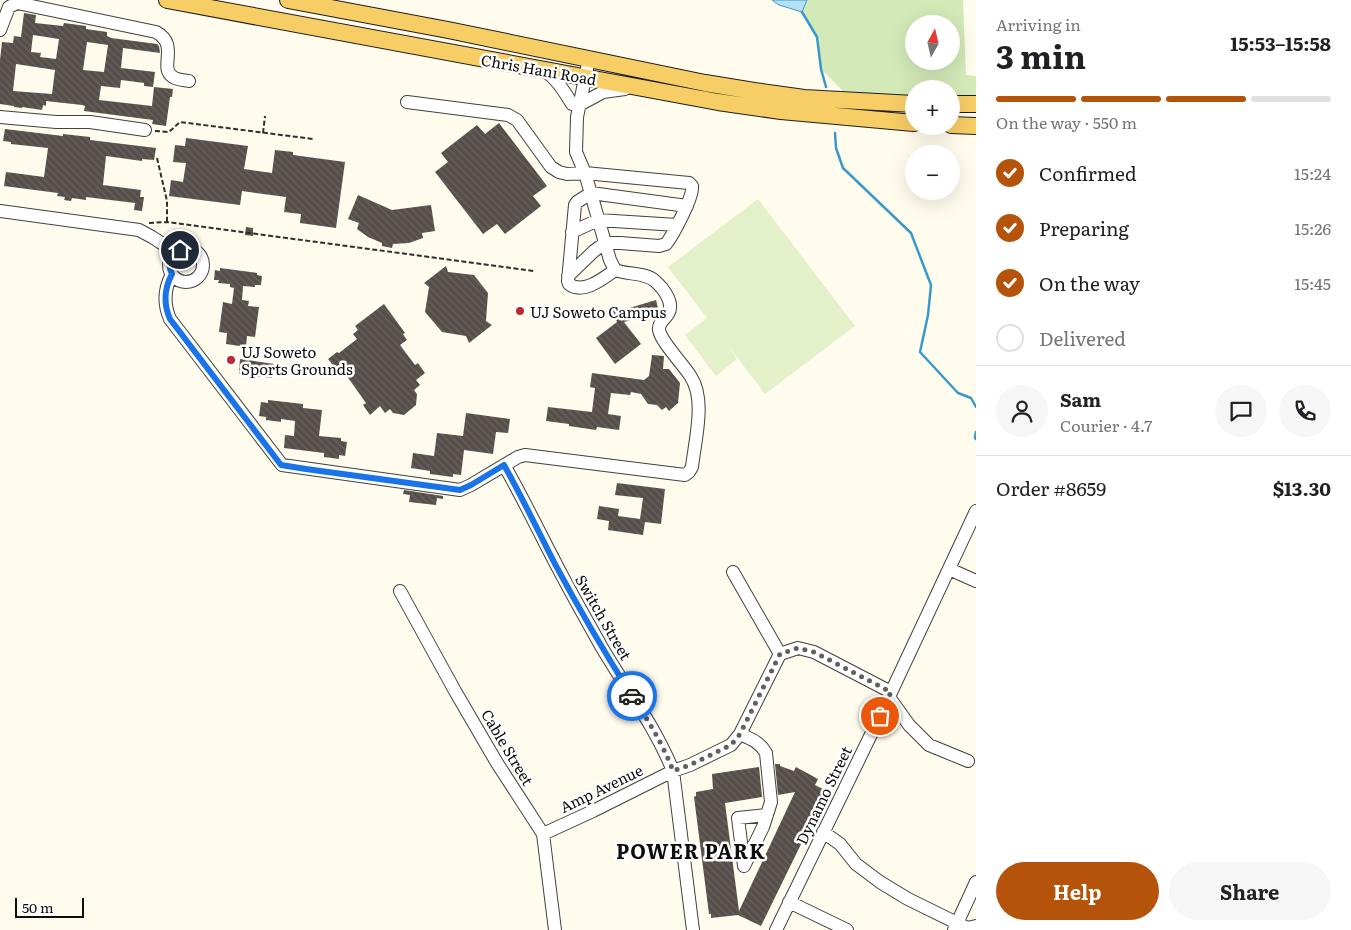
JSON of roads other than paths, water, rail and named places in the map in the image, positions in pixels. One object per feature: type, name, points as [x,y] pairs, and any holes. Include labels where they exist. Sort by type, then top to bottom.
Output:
[{"type":"main road","name":"Chris Hani Road","points":[[167,0],[718,102],[781,111],[905,122]]},
{"type":"main road","name":"Chris Hani Road","points":[[288,0],[448,30],[705,84],[814,98],[905,103]]},
{"type":"main road","points":[[445,52],[448,30]]},
{"type":"main road","points":[[960,104],[976,104]]},
{"type":"main road","points":[[960,125],[976,126]]},
{"type":"street","points":[[0,30],[10,7],[17,3],[156,32],[164,37],[168,44],[167,69],[169,74],[176,79],[189,81]]},
{"type":"street","points":[[172,274],[168,283],[165,300],[165,306],[170,319],[282,466],[460,490],[518,457],[525,455],[685,475],[691,470],[699,397],[691,376],[664,340],[658,328],[670,312],[670,303],[658,284],[651,278],[627,274],[616,270],[611,264],[585,173],[576,152],[570,146],[568,140],[584,58]]},
{"type":"street","points":[[542,69],[560,84],[576,105]]},
{"type":"street","points":[[576,105],[603,92],[640,88]]},
{"type":"street","points":[[407,102],[508,115],[517,120],[555,170],[559,172],[689,183],[692,186],[693,190],[687,206],[668,242],[663,245],[605,243],[568,276]]},
{"type":"street","points":[[0,117],[56,122],[90,122],[145,130]]},
{"type":"street","points":[[616,270],[585,287],[574,288],[569,284],[572,232],[577,202],[591,193],[687,206]]},
{"type":"street","points":[[0,211],[139,230],[175,252]]},
{"type":"street","points":[[572,232],[598,220],[677,225]]},
{"type":"street","points":[[185,248],[196,252],[200,256],[203,266],[199,276],[189,282],[178,280],[172,274],[169,267],[169,261],[175,252],[185,248]]},
{"type":"street","name":"Switch Street","points":[[504,465],[521,494],[572,594],[610,661],[650,724],[673,771],[693,930]]},
{"type":"street","name":"Dynamo Street","points":[[776,930],[976,511]]},
{"type":"street","points":[[949,569],[976,581]]},
{"type":"street","points":[[733,572],[780,654]]},
{"type":"street","name":"Cable Street","points":[[400,590],[492,755],[543,834],[555,930]]},
{"type":"street","points":[[767,815],[771,802],[766,753],[762,746],[754,739],[740,734],[780,654],[798,648],[814,652],[890,694],[909,725],[929,745],[968,761]]},
{"type":"street","name":"Amp Avenue","points":[[543,834],[731,745],[740,734]]},
{"type":"street","points":[[823,832],[840,844],[856,864],[908,900],[956,927],[968,928],[976,926]]},
{"type":"street","points":[[956,927],[976,882]]},
{"type":"street","points":[[789,902],[847,930]]},
{"type":"water","points":[[772,0],[807,0],[802,12],[779,5]]},
{"type":"waterway","points":[[802,12],[817,37],[821,69],[826,87]]},
{"type":"waterway","points":[[835,133],[836,148],[843,168],[911,233],[931,285],[928,315],[920,352],[958,393],[971,398],[976,407]]},
{"type":"waterway","points":[[976,432],[976,439]]},
{"type":"place","name":"UJ Soweto Campus","points":[[520,311]]},
{"type":"place","name":"UJ Soweto Sports Grounds","points":[[231,360]]},
{"type":"district","name":"POWER PARK","points":[[691,850]]}]
